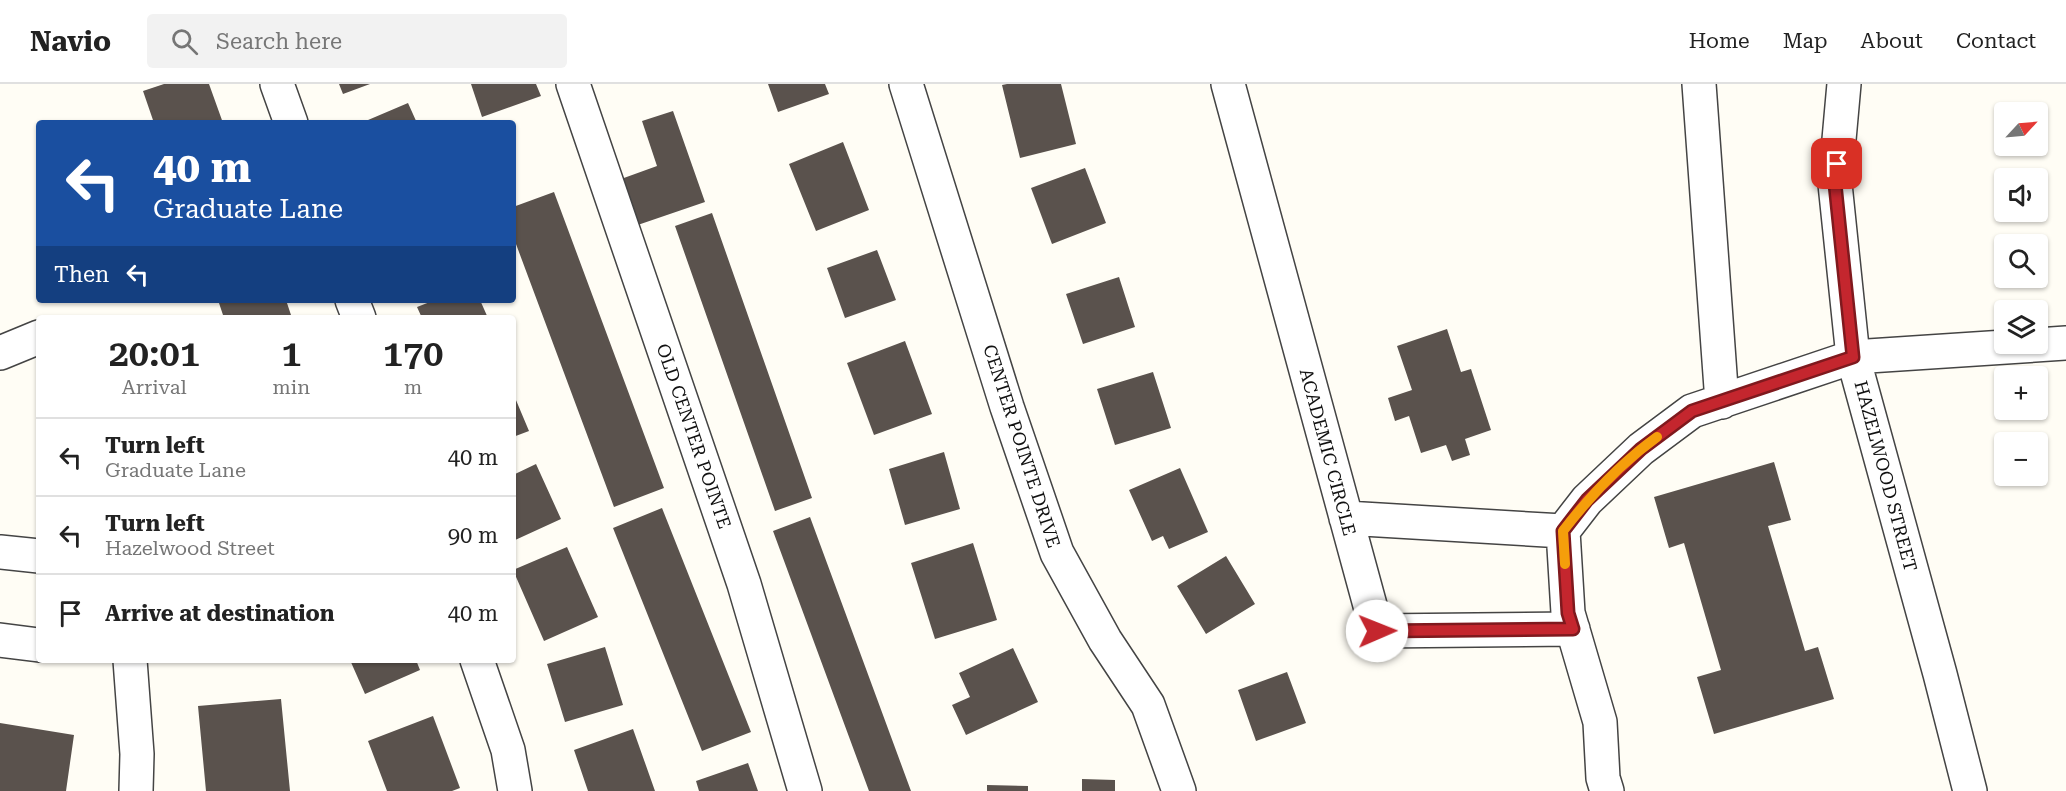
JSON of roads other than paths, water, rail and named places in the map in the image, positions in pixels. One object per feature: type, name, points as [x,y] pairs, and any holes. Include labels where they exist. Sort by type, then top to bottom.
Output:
[{"type":"street","points":[[277,84],[290,120]]},
{"type":"street","name":"OLD CENTER POINTE","points":[[573,84],[744,584],[805,791]]},
{"type":"street","name":"CENTER POINTE DRIVE","points":[[906,84],[1007,407],[1057,553],[1105,640],[1148,705],[1179,791]]},
{"type":"street","name":"ACADEMIC CIRCLE","points":[[1228,84],[1377,631],[1573,629]]},
{"type":"street","points":[[1699,84],[1722,402]]},
{"type":"street","name":"HAZELWOOD STREET","points":[[1844,84],[1835,184],[1853,357],[1970,791]]},
{"type":"street","points":[[0,352],[36,338]]},
{"type":"street","points":[[1607,791],[1603,778],[1600,722],[1568,613],[1563,531],[1587,500],[1641,449],[1692,411],[1853,357],[2066,343]]},
{"type":"street","points":[[1346,518],[1563,531]]},
{"type":"street","points":[[0,552],[36,556]]},
{"type":"street","points":[[0,640],[36,645]]},
{"type":"street","points":[[130,663],[137,754],[136,791]]},
{"type":"street","points":[[478,663],[508,750],[514,791]]}]
